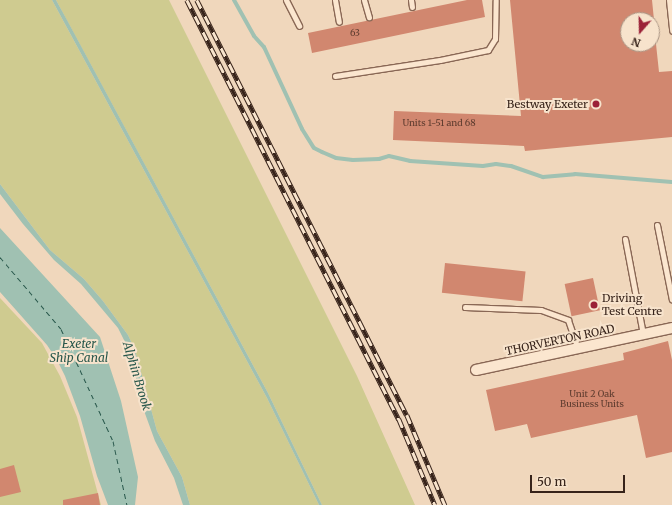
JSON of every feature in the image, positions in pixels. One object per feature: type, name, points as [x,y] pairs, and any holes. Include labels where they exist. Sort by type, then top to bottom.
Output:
[{"type":"street","name":"THORVERTON ROAD","points":[[476,370],[672,328]]},
{"type":"lane","points":[[286,0],[290,12],[299,26]]},
{"type":"lane","points":[[335,0],[339,22]]},
{"type":"lane","points":[[364,0],[369,17]]},
{"type":"lane","points":[[411,0],[412,7]]},
{"type":"lane","points":[[335,76],[440,60],[488,50],[495,39],[496,0]]},
{"type":"lane","points":[[669,0],[672,31]]},
{"type":"lane","points":[[657,225],[672,300]]},
{"type":"lane","points":[[625,239],[643,334]]},
{"type":"lane","points":[[465,307],[541,310],[568,320],[578,349]]},
{"type":"shaded area","points":[[0,0],[52,0],[267,398],[319,505],[190,505],[182,477],[157,431],[135,350],[128,335],[103,301],[84,279],[50,250],[0,184]]},
{"type":"shaded area","points":[[56,0],[169,0],[357,376],[415,505],[322,505],[268,393]]},
{"type":"shaded area","points":[[0,298],[42,343],[60,376],[77,417],[101,505],[0,505]]},
{"type":"water","points":[[52,0],[56,0],[67,20],[268,393],[322,505],[319,505],[267,398]]},
{"type":"water","name":"Alphin Brook","points":[[0,184],[50,250],[84,279],[103,301],[128,335],[135,350],[157,431],[182,477],[190,505],[183,505],[174,478],[155,441],[143,408],[125,342],[118,328],[81,284],[54,260],[23,224],[0,194]]},
{"type":"water","name":"Exeter Ship Canal","points":[[0,228],[100,337],[121,401],[138,477],[135,505],[108,505],[97,476],[80,416],[65,376],[57,360],[47,345],[0,292]]},
{"type":"building","points":[[467,0],[482,0],[485,17],[312,53],[308,33]]},
{"type":"building","name":"Bestway Exeter","points":[[510,0],[652,0],[653,12],[620,12],[620,52],[657,52],[659,72],[672,71],[672,137],[525,151],[524,146],[393,140],[394,111],[521,116]]},
{"type":"building","points":[[445,263],[526,271],[522,301],[442,293]]},
{"type":"building","points":[[593,278],[600,310],[571,316],[565,284]]},
{"type":"building","points":[[668,341],[672,360],[672,452],[646,458],[637,415],[531,438],[527,424],[495,431],[486,390],[624,360],[623,353]]},
{"type":"building","points":[[14,465],[21,492],[0,497],[0,469]]},
{"type":"building","points":[[98,493],[100,505],[63,505],[63,500]]},
{"type":"waterway","points":[[234,0],[254,36],[264,47],[302,129],[314,148],[336,158],[353,160],[379,159],[389,156],[410,161],[483,166],[496,164],[511,166],[543,177],[575,174],[672,182]]},
{"type":"ferry route","points":[[0,257],[61,329],[113,441],[127,505]]},
{"type":"railway","points":[[187,0],[399,419],[435,505]]},
{"type":"railway","points":[[197,0],[407,415],[445,505]]},
{"type":"place","name":"Bestway Exeter","points":[[596,104]]},
{"type":"place","name":"Driving Test Centre","points":[[594,305]]}]
